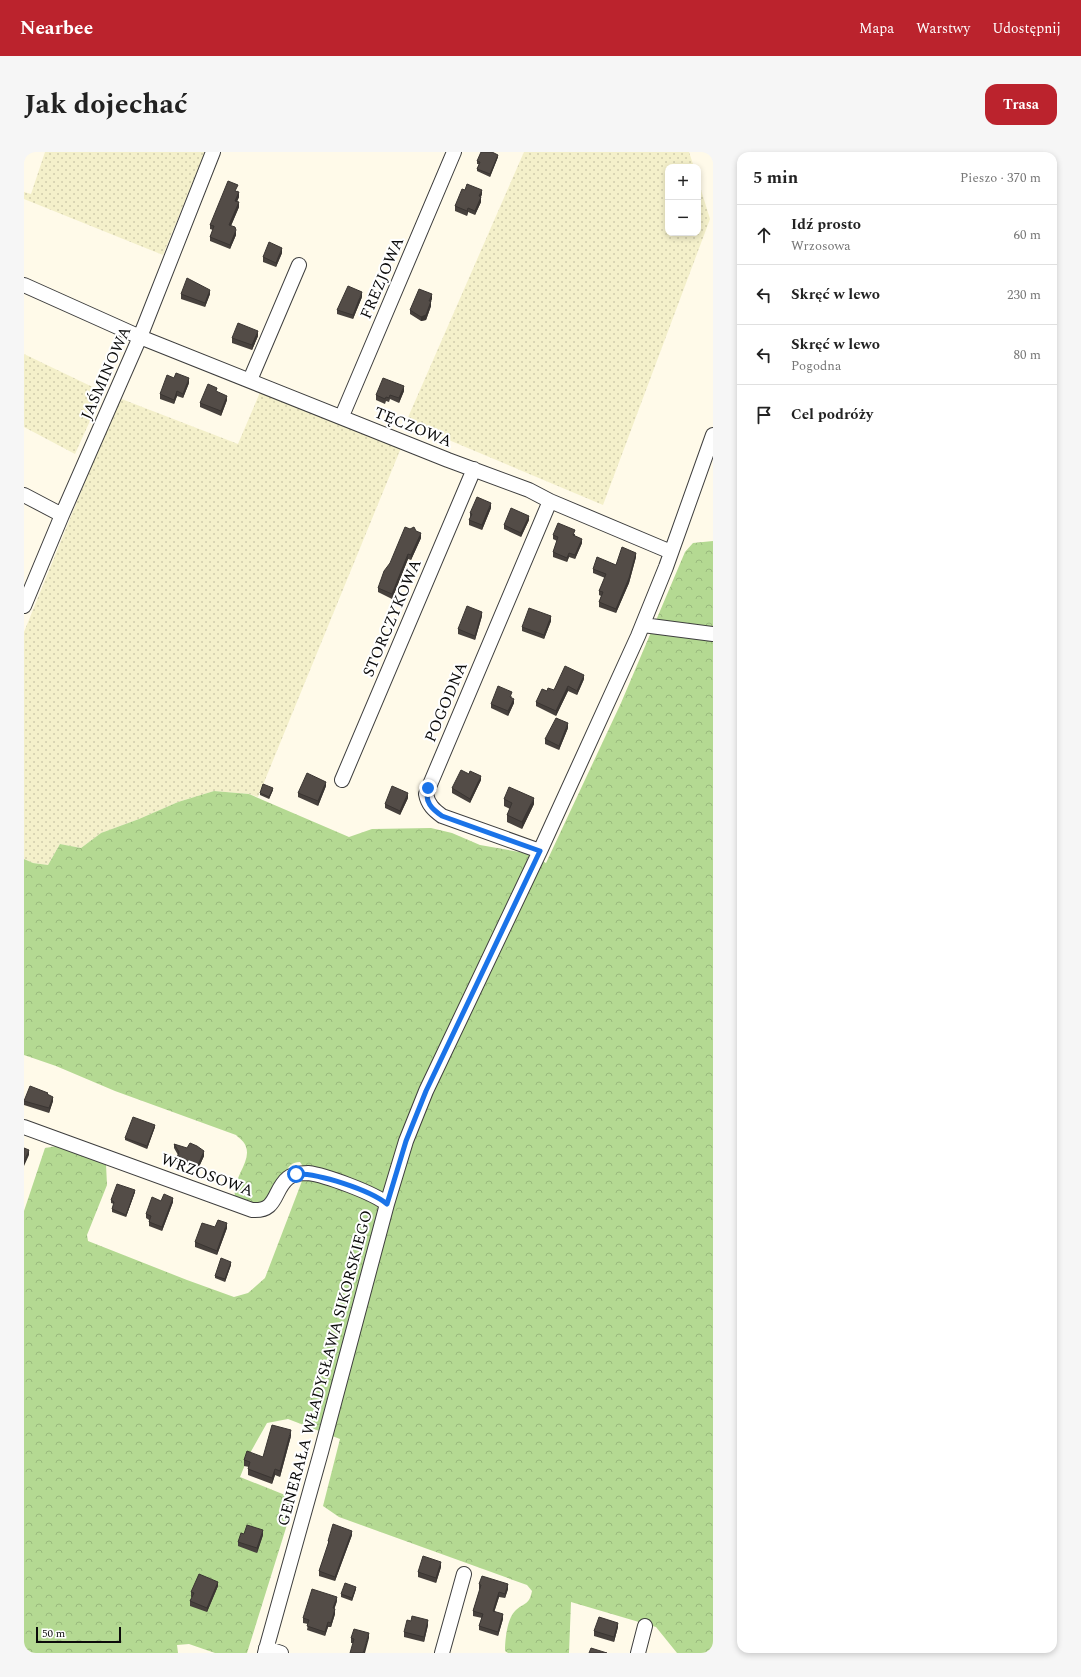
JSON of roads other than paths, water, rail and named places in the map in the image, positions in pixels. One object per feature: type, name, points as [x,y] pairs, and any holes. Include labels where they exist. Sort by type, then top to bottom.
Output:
[{"type":"street","name":"JAŚMINOWA","points":[[24,606],[140,337],[213,152]]},
{"type":"street","name":"FREZJOWA","points":[[342,416],[454,152]]},
{"type":"street","points":[[250,380],[299,265]]},
{"type":"street","name":"TĘCZOWA","points":[[24,285],[140,337],[342,416],[474,470],[529,490],[550,502],[671,552]]},
{"type":"street","name":"GENERAŁA WŁADYSŁAWA SIKORSKIEGO","points":[[265,1651],[321,1452],[387,1204],[406,1141],[426,1091],[540,851],[643,625],[713,435]]},
{"type":"street","name":"STORCZYKOWA","points":[[342,780],[474,470]]},
{"type":"street","points":[[24,496],[62,515]]},
{"type":"street","name":"POGODNA","points":[[540,851],[442,816],[433,809],[428,802],[426,794],[550,502]]},
{"type":"street","points":[[643,625],[713,634]]},
{"type":"street","name":"WRZOSOWA","points":[[24,1127],[252,1210],[260,1211],[270,1206],[287,1179],[296,1174],[308,1173],[360,1190],[380,1198],[387,1204]]},
{"type":"street","points":[[442,1653],[464,1574]]},
{"type":"street","points":[[638,1653],[645,1626]]},
{"type":"street","points":[[265,1651],[281,1653]]}]
